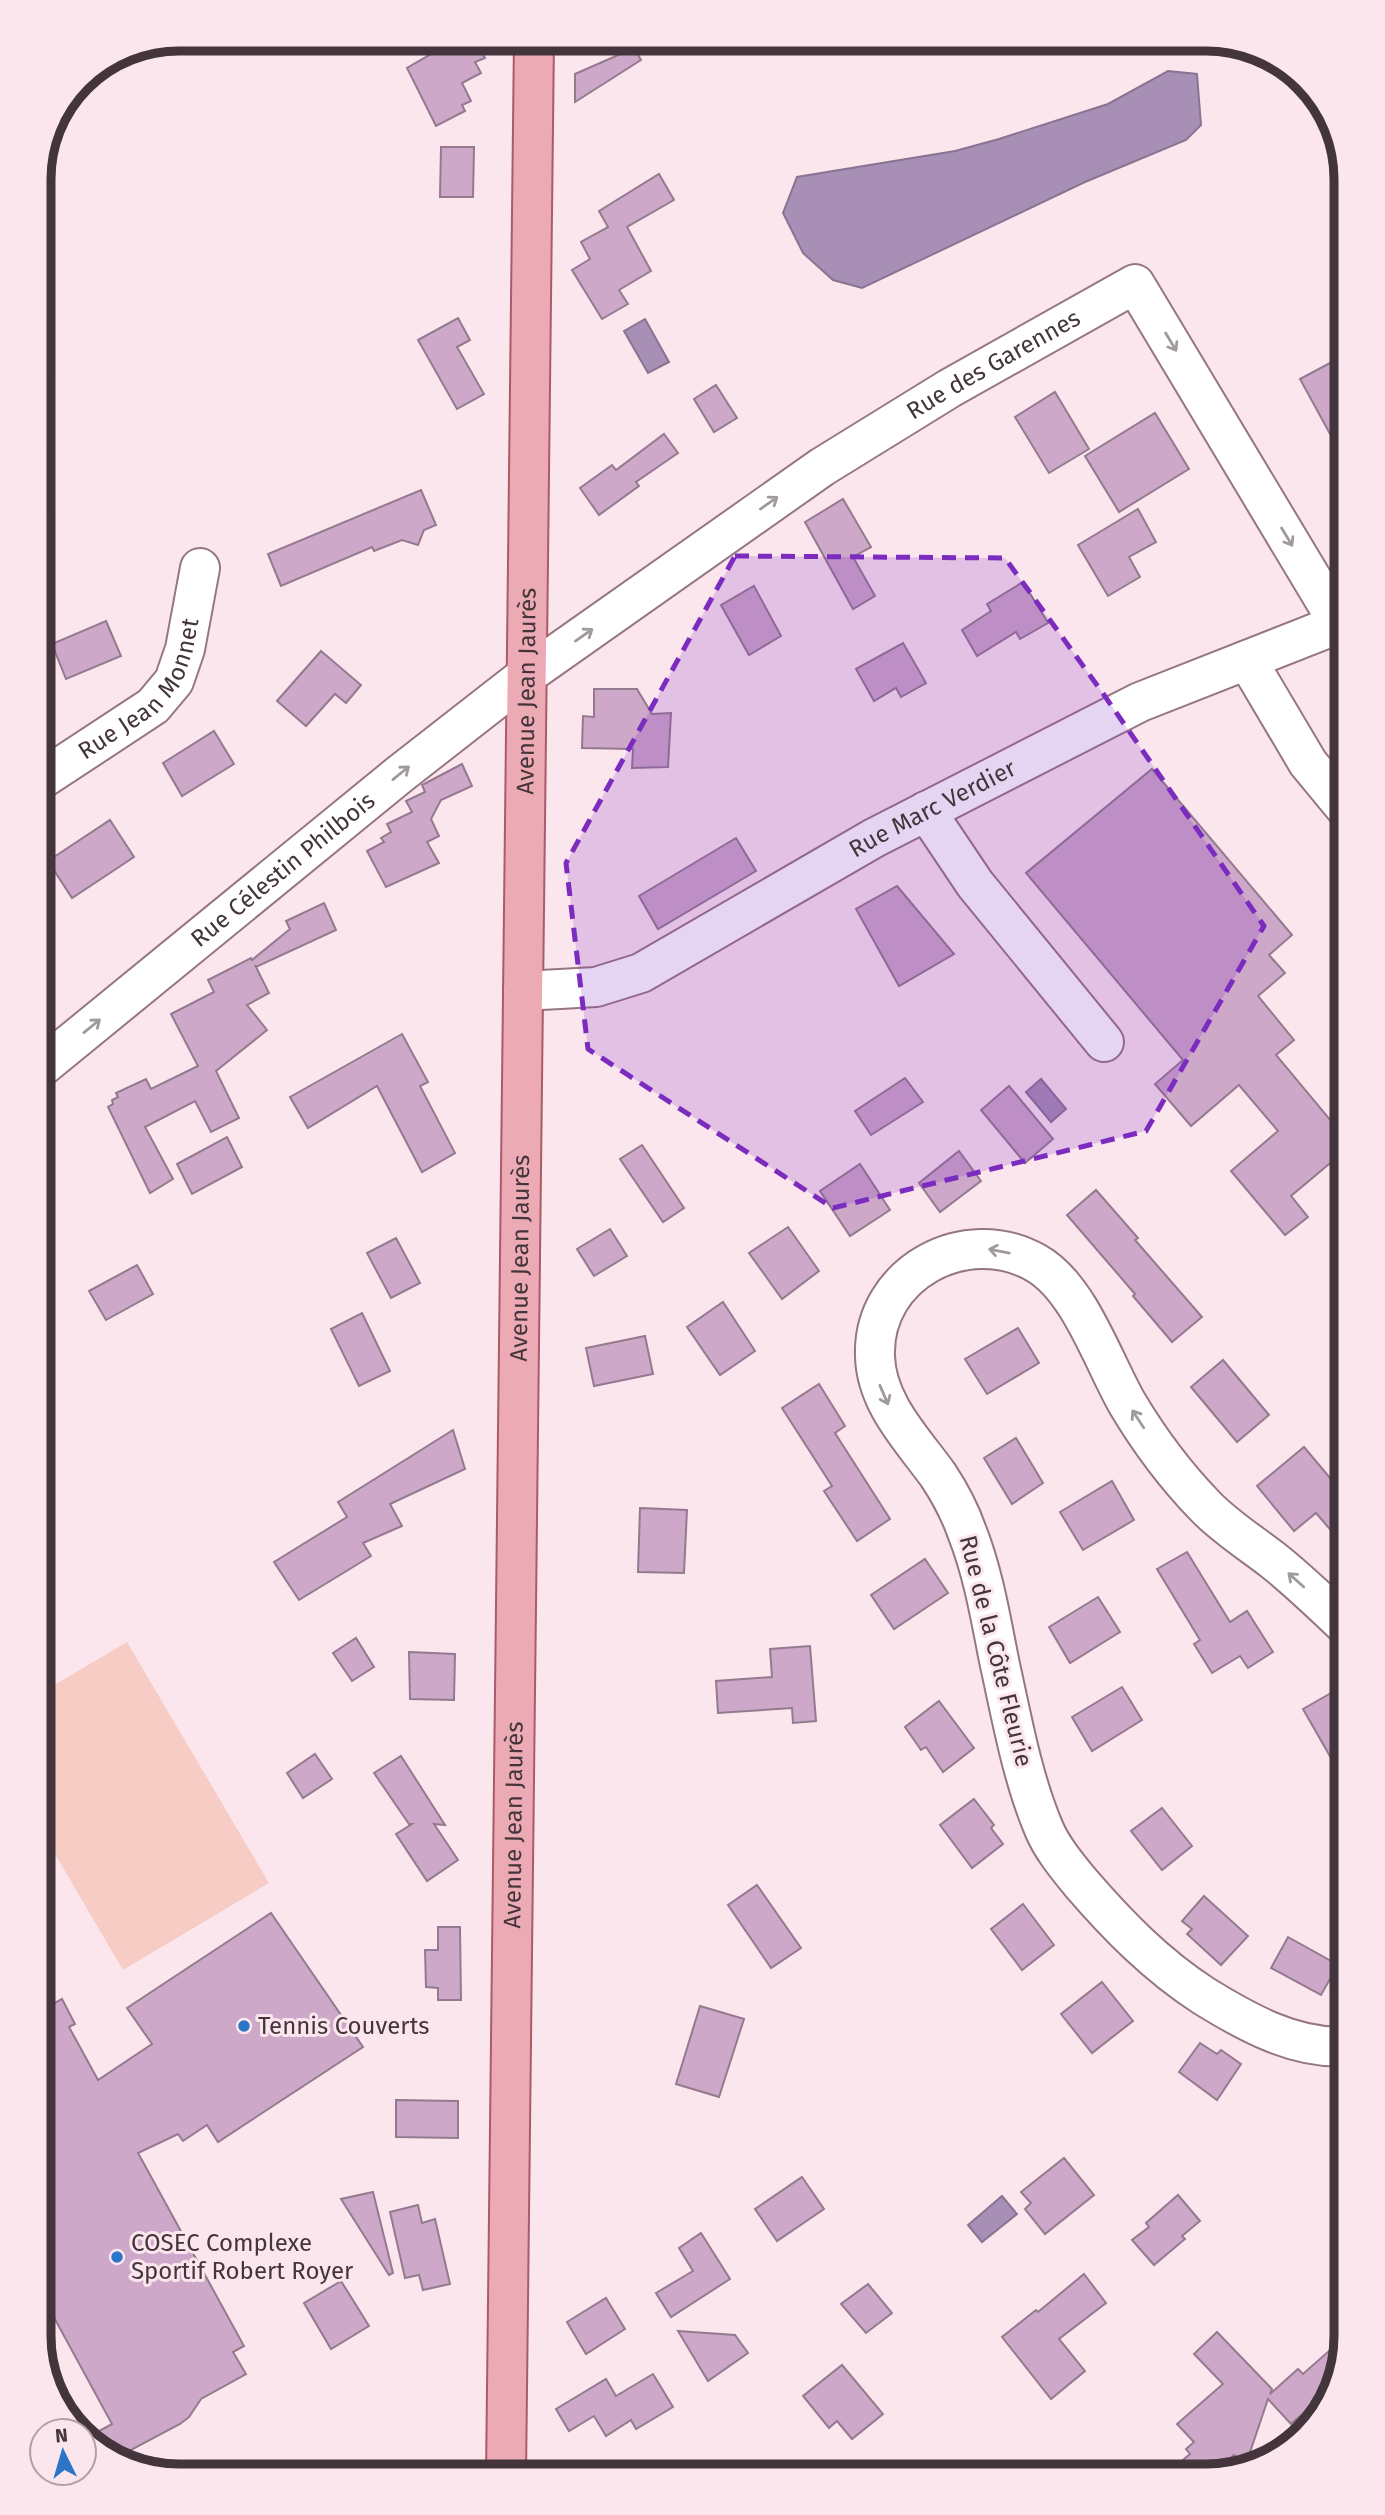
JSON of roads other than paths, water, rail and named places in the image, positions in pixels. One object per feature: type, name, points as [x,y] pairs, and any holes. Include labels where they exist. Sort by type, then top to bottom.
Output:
[{"type":"main road","name":"Avenue Jean Jaurès","points":[[506,2464],[534,51]]},
{"type":"street","name":"Rue des Garennes","points":[[528,674],[822,467],[950,388],[1136,284],[1334,608]]},
{"type":"street","name":"Rue Jean Monnet","points":[[51,773],[153,706],[174,681],[185,649],[200,568]]},
{"type":"street","name":"Rue Marc Verdier","points":[[523,991],[596,987],[641,974],[874,838],[1140,702],[1334,626]]},
{"type":"street","points":[[1247,660],[1308,763],[1334,794]]},
{"type":"street","name":"Rue Célestin Philbois","points":[[51,1059],[400,774],[528,674]]},
{"type":"street","points":[[926,811],[975,884],[1104,1042]]},
{"type":"street","name":"Rue de la Côte Fleurie","points":[[1334,1615],[1278,1565],[1208,1509],[1186,1484],[1155,1446],[1128,1405],[1073,1300],[1058,1280],[1037,1264],[1017,1255],[990,1249],[962,1250],[938,1257],[918,1268],[897,1288],[884,1309],[878,1327],[874,1356],[880,1385],[891,1410],[939,1477],[969,1535],[982,1575],[1024,1767],[1045,1833],[1101,1907],[1152,1958],[1198,1992],[1236,2015],[1302,2042],[1334,2045]]},
{"type":"place","name":"Tennis Couverts","points":[[244,2026]]},
{"type":"place","name":"COSEC Complexe Sportif Robert Royer","points":[[117,2257]]}]
